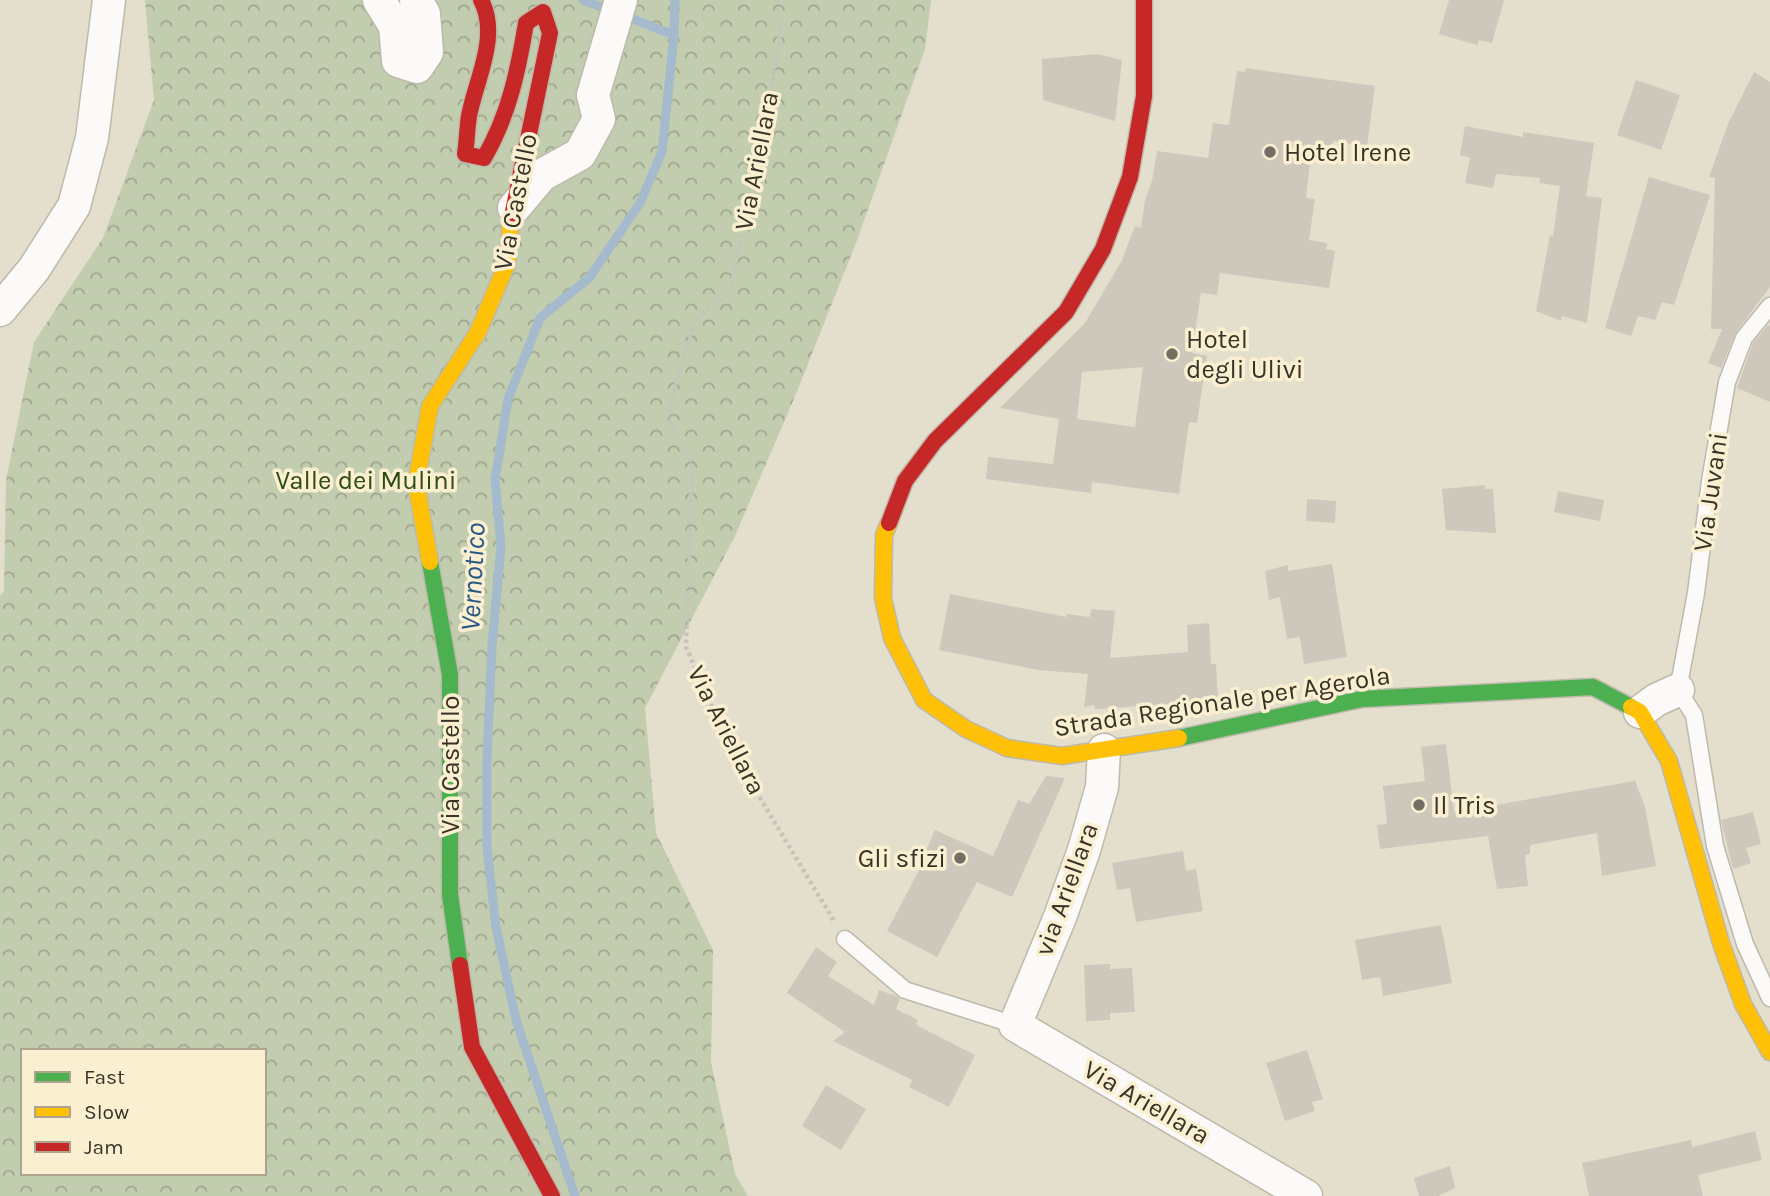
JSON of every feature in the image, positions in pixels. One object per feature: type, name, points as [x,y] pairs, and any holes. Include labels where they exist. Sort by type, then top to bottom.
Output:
[{"type":"main road","name":"Via Castello","points":[[481,0],[487,6],[488,35],[469,116],[465,154],[484,158],[496,138],[513,98],[526,23],[543,12],[550,33],[514,208],[507,264],[478,332],[430,406],[416,483],[450,675],[450,895],[472,1047],[552,1196]]},
{"type":"main road","name":"Strada Regionale per Agerola","points":[[1143,0],[1144,96],[1130,177],[1103,249],[1066,312],[935,441],[905,481],[884,535],[883,598],[892,638],[924,700],[966,729],[1007,748],[1062,756],[1166,741],[1362,699],[1593,687],[1640,712]]},
{"type":"main road","points":[[1640,712],[1669,761],[1721,943],[1742,1003],[1770,1052]]},
{"type":"street","points":[[0,310],[34,269],[74,206],[92,138],[109,0]]},
{"type":"street","points":[[379,0],[395,26],[398,61],[417,67],[427,52],[424,14],[416,0]]},
{"type":"street","points":[[514,208],[542,175],[580,153],[599,119],[593,95],[621,0]]},
{"type":"street","points":[[1640,712],[1656,700],[1678,690]]},
{"type":"street","name":"via Ariellara","points":[[1015,1025],[1060,917],[1084,850],[1101,787],[1104,750]]},
{"type":"street","name":"Via Ariellara","points":[[1015,1025],[1306,1196]]},
{"type":"lane","name":"Via Juvani","points":[[1678,690],[1696,593],[1710,481],[1727,382],[1744,338],[1770,306]]},
{"type":"lane","points":[[1678,690],[1695,715],[1715,846],[1745,944],[1770,998]]},
{"type":"lane","name":"Via Ariellara","points":[[845,939],[905,990],[1015,1025]]},
{"type":"path","name":"Via Ariellara","points":[[778,0],[780,44],[730,291],[694,320],[667,417],[692,462],[686,647],[730,748],[845,939]]},
{"type":"green space","name":"Valle dei Mulini","points":[[145,0],[931,0],[925,49],[856,243],[796,394],[735,536],[645,708],[656,833],[713,950],[711,1062],[735,1174],[748,1196],[0,1196],[0,596],[4,591],[6,480],[34,342],[103,238],[154,100]]},
{"type":"building","points":[[1449,0],[1504,0],[1492,43],[1479,40],[1477,45],[1439,34]]},
{"type":"building","points":[[1097,54],[1122,60],[1115,121],[1043,100],[1042,59]]},
{"type":"building","points":[[1245,68],[1375,86],[1367,146],[1333,141],[1330,157],[1311,154],[1306,198],[1315,199],[1309,240],[1327,243],[1326,249],[1335,251],[1329,288],[1220,273],[1217,295],[1201,293],[1192,353],[1207,356],[1197,423],[1189,422],[1179,494],[1092,482],[1091,493],[986,479],[988,457],[1053,464],[1059,419],[1000,408],[1085,323],[1122,260],[1135,226],[1141,228],[1157,151],[1208,158],[1213,123],[1229,125],[1237,71],[1245,72]],"holes":[[[1143,367],[1135,427],[1077,419],[1082,372]]]},
{"type":"building","points":[[1754,72],[1770,82],[1770,287],[1736,332],[1721,368],[1708,363],[1722,329],[1711,329],[1715,178],[1709,177],[1728,124]]},
{"type":"building","points":[[1636,80],[1680,95],[1661,150],[1617,135]]},
{"type":"building","points":[[1465,126],[1523,137],[1523,132],[1594,143],[1586,196],[1602,198],[1587,323],[1562,316],[1561,321],[1536,311],[1550,235],[1553,236],[1560,186],[1539,183],[1540,178],[1496,174],[1493,188],[1465,183],[1470,158],[1460,155]]},
{"type":"building","points":[[1649,177],[1710,195],[1674,305],[1662,302],[1655,320],[1638,316],[1631,336],[1605,328]]},
{"type":"building","points":[[1768,325],[1770,402],[1737,388],[1753,343]]},
{"type":"building","points":[[1485,485],[1485,489],[1493,489],[1496,533],[1446,530],[1442,489]]},
{"type":"building","points":[[1558,491],[1604,500],[1600,521],[1554,512]]},
{"type":"building","points":[[1307,499],[1336,501],[1335,523],[1306,521]]},
{"type":"building","points":[[1332,564],[1347,657],[1304,664],[1300,637],[1287,639],[1280,597],[1269,600],[1265,571],[1288,565],[1288,571]]},
{"type":"building","points":[[950,594],[1066,617],[1067,614],[1090,617],[1091,609],[1115,611],[1110,658],[1188,652],[1187,625],[1209,623],[1211,664],[1216,664],[1218,701],[1095,709],[1095,705],[1084,707],[1088,674],[1038,670],[939,650]]},
{"type":"building","points":[[1446,744],[1454,812],[1635,781],[1645,807],[1656,866],[1602,876],[1597,833],[1530,845],[1530,854],[1525,855],[1528,886],[1497,889],[1488,836],[1380,849],[1377,825],[1387,824],[1383,786],[1425,781],[1421,747]]},
{"type":"building","points":[[1046,776],[1065,778],[1012,897],[977,882],[937,957],[887,931],[925,859],[923,857],[935,830],[993,856],[1018,800],[1029,804]]},
{"type":"building","points":[[1753,812],[1761,844],[1746,848],[1751,863],[1733,869],[1721,820]]},
{"type":"building","points":[[1183,851],[1186,871],[1196,869],[1203,911],[1136,922],[1130,888],[1117,890],[1112,863]]},
{"type":"building","points":[[1441,925],[1452,983],[1383,996],[1380,977],[1362,980],[1355,940]]},
{"type":"building","points":[[816,947],[837,962],[828,976],[874,1005],[879,990],[896,996],[900,999],[896,1009],[918,1020],[916,1025],[975,1055],[949,1107],[909,1087],[912,1080],[833,1041],[845,1032],[787,993]]},
{"type":"building","points":[[1110,964],[1110,969],[1132,968],[1135,1012],[1110,1013],[1110,1020],[1086,1021],[1084,965]]},
{"type":"building","points":[[1307,1050],[1323,1099],[1312,1102],[1315,1111],[1285,1121],[1266,1063]]},
{"type":"building","points":[[826,1085],[866,1109],[841,1150],[802,1126]]},
{"type":"building","points":[[1755,1131],[1762,1160],[1698,1175],[1703,1196],[1589,1196],[1582,1163],[1691,1140],[1692,1147]]},
{"type":"building","points":[[1450,1166],[1455,1188],[1438,1196],[1419,1196],[1414,1178]]},
{"type":"waterway","points":[[583,0],[674,35]]},
{"type":"waterway","name":"Vernotico","points":[[575,1196],[516,1020],[496,927],[487,849],[487,759],[492,645],[501,546],[495,480],[508,399],[540,318],[589,278],[640,203],[662,152],[675,0]]},
{"type":"traffic: fast","points":[[430,562],[450,675],[450,895],[460,965]]},
{"type":"traffic: fast","points":[[1179,738],[1362,699],[1593,687],[1631,707]]},
{"type":"traffic: slow","points":[[430,562],[416,483],[430,406],[478,332],[507,264],[511,221]]},
{"type":"traffic: slow","points":[[889,523],[884,535],[883,598],[892,638],[924,700],[966,729],[1007,748],[1062,756],[1179,738]]},
{"type":"traffic: slow","points":[[1631,707],[1640,712],[1669,761],[1721,943],[1743,1004],[1770,1052]]},
{"type":"traffic: jam","points":[[481,0],[488,28],[487,43],[469,116],[465,154],[484,158],[493,142],[511,92],[526,23],[543,12],[550,33],[511,221]]},
{"type":"traffic: jam","points":[[889,523],[905,481],[935,441],[1066,312],[1103,249],[1130,177],[1144,96],[1144,0]]},
{"type":"traffic: jam","points":[[460,965],[472,1047],[552,1196]]},
{"type":"place","name":"Hotel Irene","points":[[1270,152]]},
{"type":"place","name":"Hotel degli Ulivi","points":[[1172,354]]},
{"type":"place","name":"Il Tris","points":[[1419,805]]},
{"type":"place","name":"Gli sfizi","points":[[960,858]]}]
